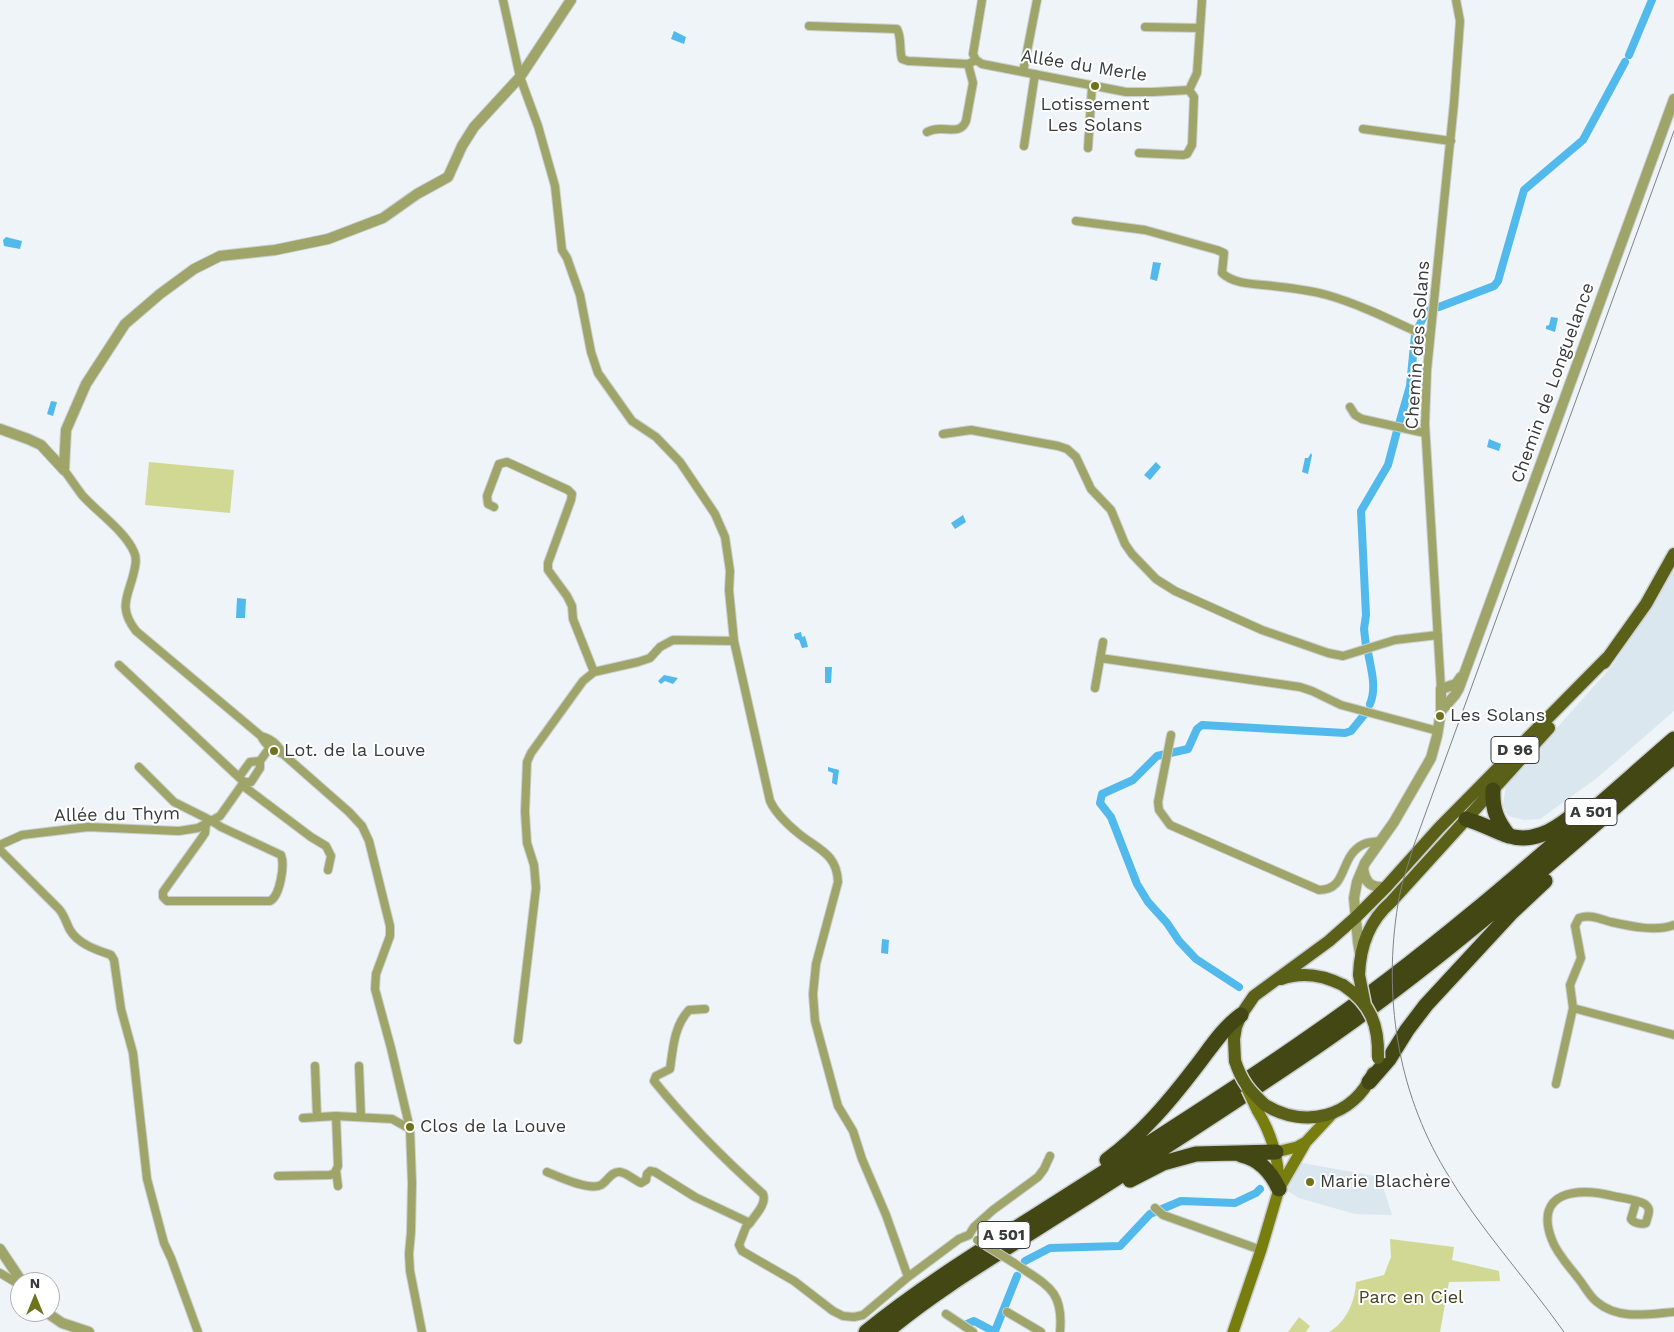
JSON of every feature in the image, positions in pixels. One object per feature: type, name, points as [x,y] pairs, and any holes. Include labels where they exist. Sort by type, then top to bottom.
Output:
[{"type":"highway","points":[[1466,820],[1509,836],[1528,839],[1549,833],[1563,824],[1674,735]]},
{"type":"highway","name":"A 501","points":[[1408,973],[1674,739]]},
{"type":"highway","points":[[1369,1082],[1383,1058],[1452,976],[1512,912],[1674,758]]},
{"type":"highway","name":"A 501","points":[[886,1332],[951,1284],[1159,1151],[1316,1047],[1387,989],[1511,898],[1674,758]]},
{"type":"highway","points":[[1493,790],[1495,815],[1509,836]]},
{"type":"highway","name":"A 501","points":[[866,1332],[926,1286],[1387,989]]},
{"type":"highway","points":[[1017,1227],[1136,1136],[1174,1095],[1226,1028],[1241,1015]]},
{"type":"highway","points":[[985,1262],[1073,1215],[1127,1181],[1163,1163],[1196,1154],[1276,1152]]},
{"type":"highway","points":[[1230,1153],[1250,1157],[1260,1163],[1274,1179],[1279,1189]]},
{"type":"main road","name":"D 96","points":[[1365,1005],[1359,975],[1360,955],[1370,928],[1381,911],[1466,820],[1590,681],[1646,604],[1674,554]]},
{"type":"main road","name":"D 96","points":[[1273,982],[1329,941],[1355,918],[1499,766],[1607,658]]},
{"type":"main road","points":[[1423,848],[1457,820],[1466,820]]},
{"type":"main road","points":[[1279,1189],[1279,1170],[1276,1152],[1260,1108],[1240,1077],[1235,1061],[1234,1039],[1241,1015],[1254,996],[1273,982],[1290,976],[1308,974],[1326,977],[1343,985],[1355,994],[1372,1016],[1383,1058]]},
{"type":"main road","points":[[1260,1108],[1296,1118],[1315,1118],[1334,1113],[1348,1106],[1360,1095],[1369,1082]]},
{"type":"main road","points":[[1233,1332],[1261,1250],[1279,1189],[1306,1142],[1334,1113]]},
{"type":"main road","points":[[1276,1152],[1297,1147],[1306,1142]]},
{"type":"street","points":[[503,0],[520,77],[538,126],[555,186],[562,250],[567,258],[580,295],[591,352],[598,373],[632,422],[656,437],[680,462],[715,514],[724,537],[730,570],[728,590],[734,641],[770,801],[775,811],[798,834],[829,855],[838,870],[838,882],[816,964],[813,994],[816,1020],[838,1106],[853,1131],[908,1277]]},
{"type":"street","points":[[64,470],[66,430],[86,384],[125,324],[160,294],[194,270],[220,256],[274,250],[328,240],[383,218],[417,194],[448,177],[462,146],[474,127],[520,77],[571,0]]},
{"type":"street","points":[[809,26],[897,29],[902,59],[908,61],[968,64],[976,60],[973,54],[974,43],[982,0]]},
{"type":"street","points":[[1023,72],[1037,0]]},
{"type":"street","points":[[1139,152],[1183,155],[1187,154],[1192,145],[1194,97],[1189,90],[1194,83],[1197,73],[1202,0]]},
{"type":"street","name":"Chemin des Solans","points":[[1441,689],[1426,433],[1427,370],[1451,141],[1460,21],[1456,1]]},
{"type":"street","points":[[1145,26],[1200,28]]},
{"type":"street","name":"Allée du Merle","points":[[976,60],[982,64],[1126,92],[1189,90]]},
{"type":"street","points":[[927,132],[937,129],[959,129],[964,127],[973,83],[968,64]]},
{"type":"street","points":[[1024,146],[1035,74]]},
{"type":"street","points":[[1088,148],[1092,86]]},
{"type":"street","name":"Chemin de Longuelance","points":[[1441,711],[1455,695],[1674,100]]},
{"type":"street","points":[[1363,129],[1451,141]]},
{"type":"street","points":[[1076,221],[1145,230],[1217,250],[1224,253],[1222,273],[1226,277],[1242,283],[1326,294],[1430,338]]},
{"type":"street","points":[[1350,407],[1355,415],[1362,419],[1426,433]]},
{"type":"street","points":[[0,429],[28,438],[41,445],[64,470],[82,494],[124,538],[134,552],[136,561],[133,579],[126,600],[126,613],[128,621],[136,631],[261,736],[269,738],[272,745],[350,812],[362,826],[369,841],[390,926],[390,936],[376,974],[376,996],[391,1048],[410,1129],[412,1183],[411,1232],[408,1254],[422,1332]]},
{"type":"street","points":[[943,434],[971,430],[1067,449],[1076,457],[1091,489],[1111,510],[1126,544],[1156,579],[1175,591],[1262,630],[1328,653],[1343,656],[1395,640],[1438,634]]},
{"type":"street","points":[[494,507],[488,504],[487,496],[499,464],[503,462],[507,462],[568,490],[572,494],[548,563],[548,570],[572,606],[572,619],[594,672]]},
{"type":"street","points":[[518,1040],[536,888],[534,864],[527,842],[526,820],[527,762],[531,754],[583,681],[594,672],[650,658],[660,647],[673,640],[734,641]]},
{"type":"street","points":[[1095,688],[1103,642]]},
{"type":"street","points":[[1100,658],[1300,687],[1341,705],[1438,731]]},
{"type":"street","points":[[120,665],[244,781],[304,832],[326,846],[331,856],[328,870]]},
{"type":"street","points":[[1360,955],[1355,918],[1354,898],[1356,882],[1431,758],[1441,711],[1441,689],[1456,684],[1462,676]]},
{"type":"street","points":[[1421,727],[1435,744]]},
{"type":"street","points":[[1171,735],[1158,802],[1159,810],[1170,825],[1319,890],[1330,889],[1336,885],[1345,864],[1353,852],[1366,843],[1380,841]]},
{"type":"street","points":[[139,766],[174,802],[209,823],[281,855],[283,860],[278,894],[270,901],[167,901],[163,897],[163,892],[205,833],[209,823],[220,816],[244,781],[260,768],[260,760],[272,745]]},
{"type":"street","points":[[244,781],[250,762],[260,760]]},
{"type":"street","name":"Allée du Thym","points":[[1,847],[22,835],[88,827],[179,831],[198,828],[209,823]]},
{"type":"street","points":[[1,847],[59,909],[75,938],[111,955],[114,960],[121,1009],[133,1053],[149,1186],[164,1243],[198,1332]]},
{"type":"street","points":[[1363,868],[1364,878],[1368,884],[1379,888],[1390,883]]},
{"type":"street","points":[[1556,1084],[1573,1008],[1570,985],[1581,958],[1576,926],[1579,918],[1587,916],[1651,928],[1667,927],[1674,924]]},
{"type":"street","points":[[1573,1008],[1674,1035]]},
{"type":"street","points":[[705,1009],[689,1010],[683,1017],[675,1038],[670,1069],[656,1076],[654,1081],[694,1128],[765,1197],[764,1202],[743,1234],[739,1245],[740,1248],[794,1281],[823,1304],[843,1316],[854,1317],[863,1314],[958,1239],[969,1235],[974,1227],[993,1210],[1038,1177],[1050,1156]]},
{"type":"street","points":[[316,1066],[317,1117]]},
{"type":"street","points":[[359,1066],[361,1116]]},
{"type":"street","points":[[336,1116],[338,1166],[336,1170],[338,1186]]},
{"type":"street","points":[[303,1118],[361,1116],[392,1118],[410,1129]]},
{"type":"street","points":[[278,1176],[330,1175],[336,1170]]},
{"type":"street","points":[[547,1172],[589,1187],[602,1185],[616,1172],[622,1172],[630,1178],[641,1182],[646,1180],[647,1174],[650,1171],[656,1172],[695,1197],[750,1223]]},
{"type":"street","points":[[1636,1202],[1596,1191],[1570,1192],[1558,1198],[1550,1206],[1547,1219],[1552,1240],[1562,1257],[1596,1301],[1607,1308],[1630,1315],[1674,1312]]},
{"type":"street","points":[[1157,1211],[1261,1250]]},
{"type":"street","points":[[969,1235],[1051,1288],[1057,1296],[1060,1308],[1060,1332]]},
{"type":"street","points":[[0,1249],[15,1272]]},
{"type":"street","points":[[1007,1312],[1041,1332]]},
{"type":"street","points":[[946,1314],[973,1332]]},
{"type":"street","points":[[60,1322],[89,1332]]},
{"type":"shaded area","points":[[1674,565],[1674,711],[1597,778],[1540,819],[1524,820],[1508,816],[1503,805],[1506,785],[1612,666],[1657,597]]},
{"type":"shaded area","points":[[1297,1162],[1380,1177],[1392,1215],[1355,1214],[1299,1198],[1286,1190]]},
{"type":"green space","points":[[149,462],[234,470],[230,513],[145,505]]},
{"type":"green space","name":"Parc en Ciel","points":[[1390,1239],[1454,1247],[1452,1260],[1499,1271],[1500,1281],[1449,1282],[1440,1332],[1329,1332],[1345,1317],[1352,1304],[1356,1282],[1384,1275],[1391,1257]]},
{"type":"green space","points":[[1299,1317],[1310,1326],[1306,1332],[1288,1332]]},
{"type":"water","points":[[674,31],[686,37],[684,44],[671,39]]},
{"type":"water","points":[[6,237],[22,241],[20,249],[4,246],[3,240]]},
{"type":"water","points":[[1153,262],[1161,263],[1157,281],[1150,279]]},
{"type":"water","points":[[1551,317],[1558,318],[1555,332],[1546,329]]},
{"type":"water","points":[[51,401],[57,402],[53,416],[47,414]]},
{"type":"water","points":[[1489,439],[1501,444],[1499,451],[1487,447]]},
{"type":"water","points":[[1311,453],[1308,474],[1302,472],[1305,458],[1308,458]]},
{"type":"water","points":[[1156,462],[1161,467],[1150,480],[1144,475]]},
{"type":"water","points":[[963,515],[966,522],[955,529],[951,523]]},
{"type":"water","points":[[237,598],[246,599],[245,618],[236,618]]},
{"type":"water","points":[[801,632],[802,637],[805,636],[808,647],[802,648],[799,640],[795,639],[794,634]]},
{"type":"water","points":[[825,667],[832,667],[831,683],[825,683]]},
{"type":"water","points":[[664,675],[678,678],[673,684],[665,681],[661,684],[658,681]]},
{"type":"water","points":[[828,767],[839,770],[837,785],[832,783],[833,773],[828,771]]},
{"type":"water","points":[[882,939],[889,940],[888,954],[881,953]]},
{"type":"waterway","points":[[1629,55],[1652,0]]},
{"type":"waterway","points":[[1439,307],[1494,286],[1498,281],[1524,190],[1583,140],[1625,62]]},
{"type":"waterway","points":[[1418,328],[1425,314],[1430,310]]},
{"type":"waterway","points":[[1399,424],[1410,386],[1415,335]]},
{"type":"waterway","points":[[1366,646],[1361,511],[1388,465],[1397,431]]},
{"type":"waterway","points":[[1368,652],[1373,685],[1370,704]]},
{"type":"waterway","points":[[1239,987],[1196,959],[1148,902],[1137,884],[1111,817],[1100,803],[1102,794],[1133,780],[1157,756],[1188,749],[1197,729],[1202,725],[1345,733],[1351,731],[1364,715]]},
{"type":"waterway","points":[[1025,1261],[1050,1248],[1120,1246],[1150,1214],[1181,1201],[1235,1203],[1256,1193],[1260,1189]]},
{"type":"waterway","points":[[967,1324],[974,1321],[995,1331],[1017,1276]]},
{"type":"tram line","points":[[1564,1332],[1458,1191],[1429,1139],[1415,1107],[1405,1075],[1398,1041],[1392,973],[1394,938],[1399,897],[1414,845],[1674,131]]},
{"type":"place","name":"Lotissement Les Solans","points":[[1095,86]]},
{"type":"place","name":"Les Solans","points":[[1440,716]]},
{"type":"place","name":"Lot. de la Louve","points":[[274,751]]},
{"type":"place","name":"Clos de la Louve","points":[[410,1127]]},
{"type":"place","name":"Marie Blachère","points":[[1310,1182]]}]
